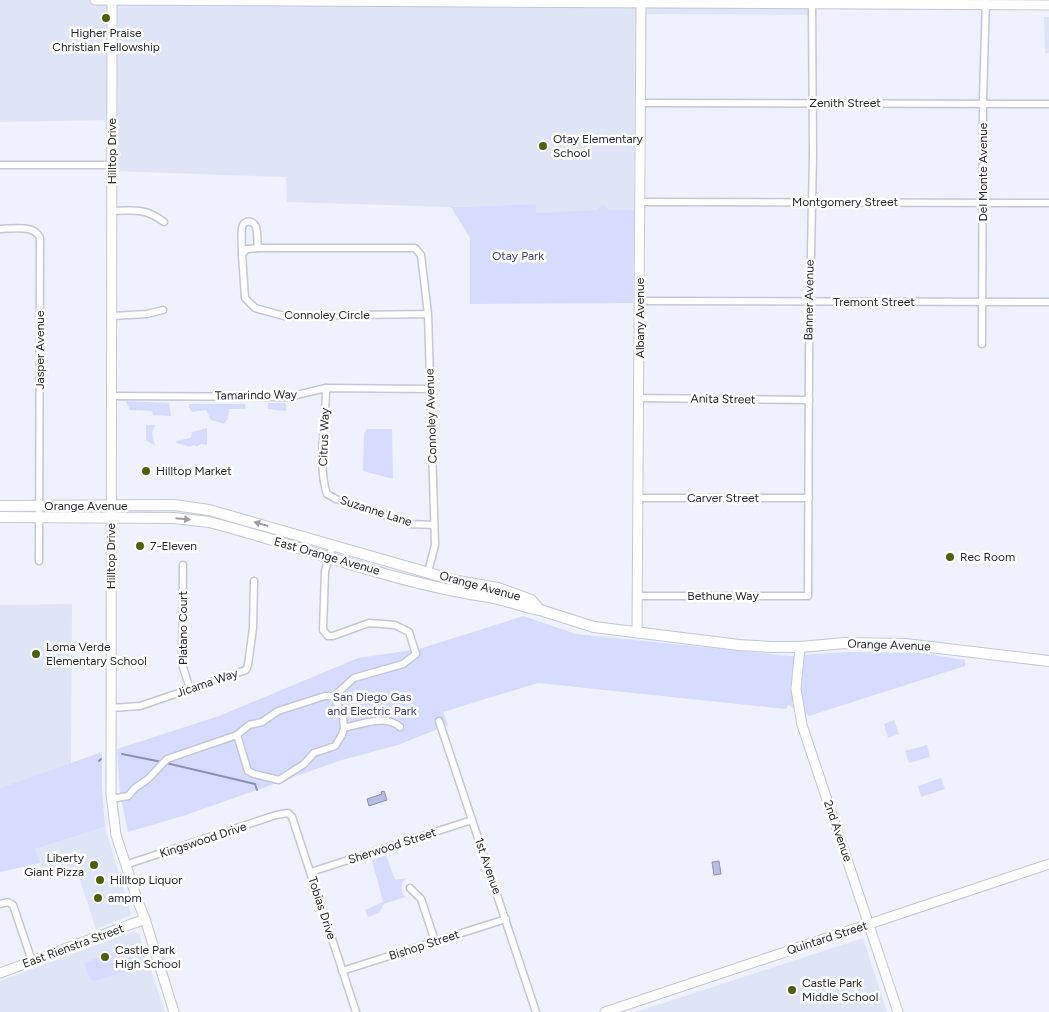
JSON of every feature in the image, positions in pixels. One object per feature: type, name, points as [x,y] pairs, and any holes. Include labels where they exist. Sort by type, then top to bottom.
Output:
[{"type":"main road","points":[[95,0],[812,4],[986,2],[1049,5]]},
{"type":"main road","name":"Hilltop Drive","points":[[112,0],[111,799],[116,835],[174,1012]]},
{"type":"main road","name":"Albany Avenue","points":[[637,633],[641,3]]},
{"type":"main road","name":"Orange Avenue","points":[[0,506],[174,505],[210,510],[457,581],[498,588],[531,600],[540,610],[594,628],[739,645],[800,647],[845,643],[905,644],[1049,661]]},
{"type":"main road","name":"Orange Avenue","points":[[0,517],[111,517]]},
{"type":"main road","name":"East Orange Avenue","points":[[111,517],[174,518],[210,522],[425,585],[540,610]]},
{"type":"main road","points":[[425,585],[428,572]]},
{"type":"main road","name":"2nd Avenue","points":[[800,647],[796,689],[802,725],[898,1012]]},
{"type":"main road","name":"Quintard Street","points":[[605,1012],[1049,864]]},
{"type":"main road","name":"East Rienstra Street","points":[[0,973],[145,919]]},
{"type":"street","name":"Del Monte Avenue","points":[[982,344],[983,104],[986,2]]},
{"type":"street","name":"Banner Avenue","points":[[808,596],[812,4]]},
{"type":"street","name":"Zenith Street","points":[[640,103],[1049,104]]},
{"type":"street","points":[[0,165],[112,165]]},
{"type":"street","name":"Montgomery Street","points":[[640,202],[1049,203]]},
{"type":"street","points":[[112,211],[143,211],[154,214],[164,222]]},
{"type":"street","name":"Connoley Circle","points":[[258,248],[255,225],[252,222],[243,224],[242,254],[245,298],[255,308],[284,316],[428,314]]},
{"type":"street","name":"Jasper Avenue","points":[[0,229],[32,229],[37,232],[40,238],[38,561]]},
{"type":"street","points":[[242,254],[247,249],[258,248]]},
{"type":"street","name":"Connoley Avenue","points":[[258,248],[414,248],[419,251],[422,260],[428,314],[435,545],[428,572]]},
{"type":"street","name":"Tremont Street","points":[[640,301],[1049,302]]},
{"type":"street","points":[[112,316],[147,314],[164,310]]},
{"type":"street","name":"Tamarindo Way","points":[[112,396],[288,397],[326,388],[430,389]]},
{"type":"street","name":"Citrus Way","points":[[324,486],[326,388]]},
{"type":"street","name":"Anita Street","points":[[638,398],[809,400]]},
{"type":"street","name":"Suzanne Lane","points":[[324,486],[327,494],[336,499],[410,524],[434,525]]},
{"type":"street","name":"Carver Street","points":[[638,498],[809,498]]},
{"type":"street","points":[[111,799],[128,796],[167,759],[237,735],[250,725],[262,722],[278,712],[325,696],[334,696],[354,678],[398,666],[416,654],[409,632],[395,624],[369,623],[333,636],[328,636],[323,630],[325,571],[333,545]]},
{"type":"street","name":"Platano Court","points":[[183,565],[182,664],[190,689]]},
{"type":"street","name":"Jicama Way","points":[[111,708],[140,706],[246,670],[253,628],[254,581]]},
{"type":"street","name":"Bethune Way","points":[[638,596],[808,596]]},
{"type":"street","points":[[237,735],[248,771],[279,780],[287,773],[299,768],[314,754],[335,746],[344,728],[343,717],[334,696]]},
{"type":"street","points":[[344,728],[375,721],[394,722],[400,727]]},
{"type":"street","name":"1st Avenue","points":[[438,721],[536,1012]]},
{"type":"street","name":"Tobias Drive","points":[[280,814],[288,813],[292,817],[356,1012]]},
{"type":"street","name":"Kingswood Drive","points":[[125,865],[280,814]]},
{"type":"street","name":"Sherwood Street","points":[[311,872],[472,820]]},
{"type":"street","points":[[410,888],[421,899],[435,941]]},
{"type":"street","points":[[0,904],[8,902],[14,905],[32,961]]},
{"type":"street","name":"Bishop Street","points":[[342,971],[506,919]]},
{"type":"shaded area","points":[[0,0],[813,0],[812,15],[635,14],[634,210],[536,213],[536,204],[451,207],[287,202],[286,177],[112,171],[112,120],[0,122]]},
{"type":"shaded area","points":[[1044,17],[1049,17],[1049,53],[1045,53]]},
{"type":"shaded area","name":"Loma Verde Elementary School","points":[[72,604],[71,764],[0,788],[0,605]]},
{"type":"shaded area","points":[[384,791],[387,800],[369,806],[367,799],[382,794],[381,792]]},
{"type":"shaded area","points":[[105,827],[131,914],[96,929],[76,868],[44,878],[35,849]]},
{"type":"shaded area","points":[[719,861],[721,874],[714,875],[712,862]]},
{"type":"shaded area","name":"Castle Park High School","points":[[134,931],[139,934],[165,1012],[0,1012],[0,981]]},
{"type":"shaded area","name":"Castle Park Middle School","points":[[863,938],[887,1012],[636,1012],[820,952]]},
{"type":"green space","name":"Otay Park","points":[[536,204],[536,213],[597,210],[602,204],[609,210],[634,210],[633,303],[470,304],[470,238],[451,207]]},
{"type":"green space","points":[[126,401],[169,403],[171,416],[153,415],[152,411],[130,410]]},
{"type":"green space","points":[[268,403],[286,403],[286,411],[268,409]]},
{"type":"green space","points":[[189,404],[245,404],[246,409],[229,409],[228,418],[224,424],[211,420],[206,410],[192,412]]},
{"type":"green space","points":[[146,425],[155,425],[152,433],[155,446],[146,440]]},
{"type":"green space","points":[[207,428],[207,445],[201,444],[196,447],[194,445],[190,447],[176,441],[191,438],[192,432]]},
{"type":"green space","points":[[367,429],[392,429],[393,479],[363,471],[364,433]]},
{"type":"green space","name":"San Diego Gas and Electric Park","points":[[523,616],[576,634],[790,656],[847,652],[921,653],[965,660],[965,666],[809,716],[788,705],[786,709],[538,683],[443,712],[448,725],[398,745],[342,760],[186,815],[128,832],[120,794],[117,749],[219,716],[358,658],[419,649]]},
{"type":"green space","points":[[894,720],[899,734],[888,738],[884,724]]},
{"type":"green space","points":[[927,745],[930,757],[909,763],[905,751]]},
{"type":"green space","points":[[102,752],[105,827],[35,849],[40,863],[0,872],[0,788]]},
{"type":"green space","points":[[941,778],[945,789],[921,797],[918,786]]},
{"type":"green space","points":[[386,855],[395,880],[407,878],[403,882],[402,887],[405,897],[384,904],[379,913],[368,917],[365,910],[383,902],[372,860]]},
{"type":"green space","points":[[125,949],[130,950],[135,964],[132,969],[95,981],[90,979],[85,965],[86,962]]},
{"type":"waterway","points":[[122,754],[162,762]]},
{"type":"waterway","points":[[166,763],[255,784],[257,790]]},
{"type":"place","name":"Higher Praise Christian Fellowship","points":[[106,18]]},
{"type":"place","name":"Otay Elementary School","points":[[543,146]]},
{"type":"place","name":"Hilltop Market","points":[[146,471]]},
{"type":"place","name":"7-Eleven","points":[[140,546]]},
{"type":"place","name":"Rec Room","points":[[950,557]]},
{"type":"place","name":"Loma Verde Elementary School","points":[[36,654]]},
{"type":"place","name":"Liberty Giant Pizza","points":[[94,865]]},
{"type":"place","name":"Hilltop Liquor","points":[[100,880]]},
{"type":"place","name":"ampm","points":[[98,898]]},
{"type":"place","name":"Castle Park High School","points":[[105,957]]},
{"type":"place","name":"Castle Park Middle School","points":[[792,990]]}]
